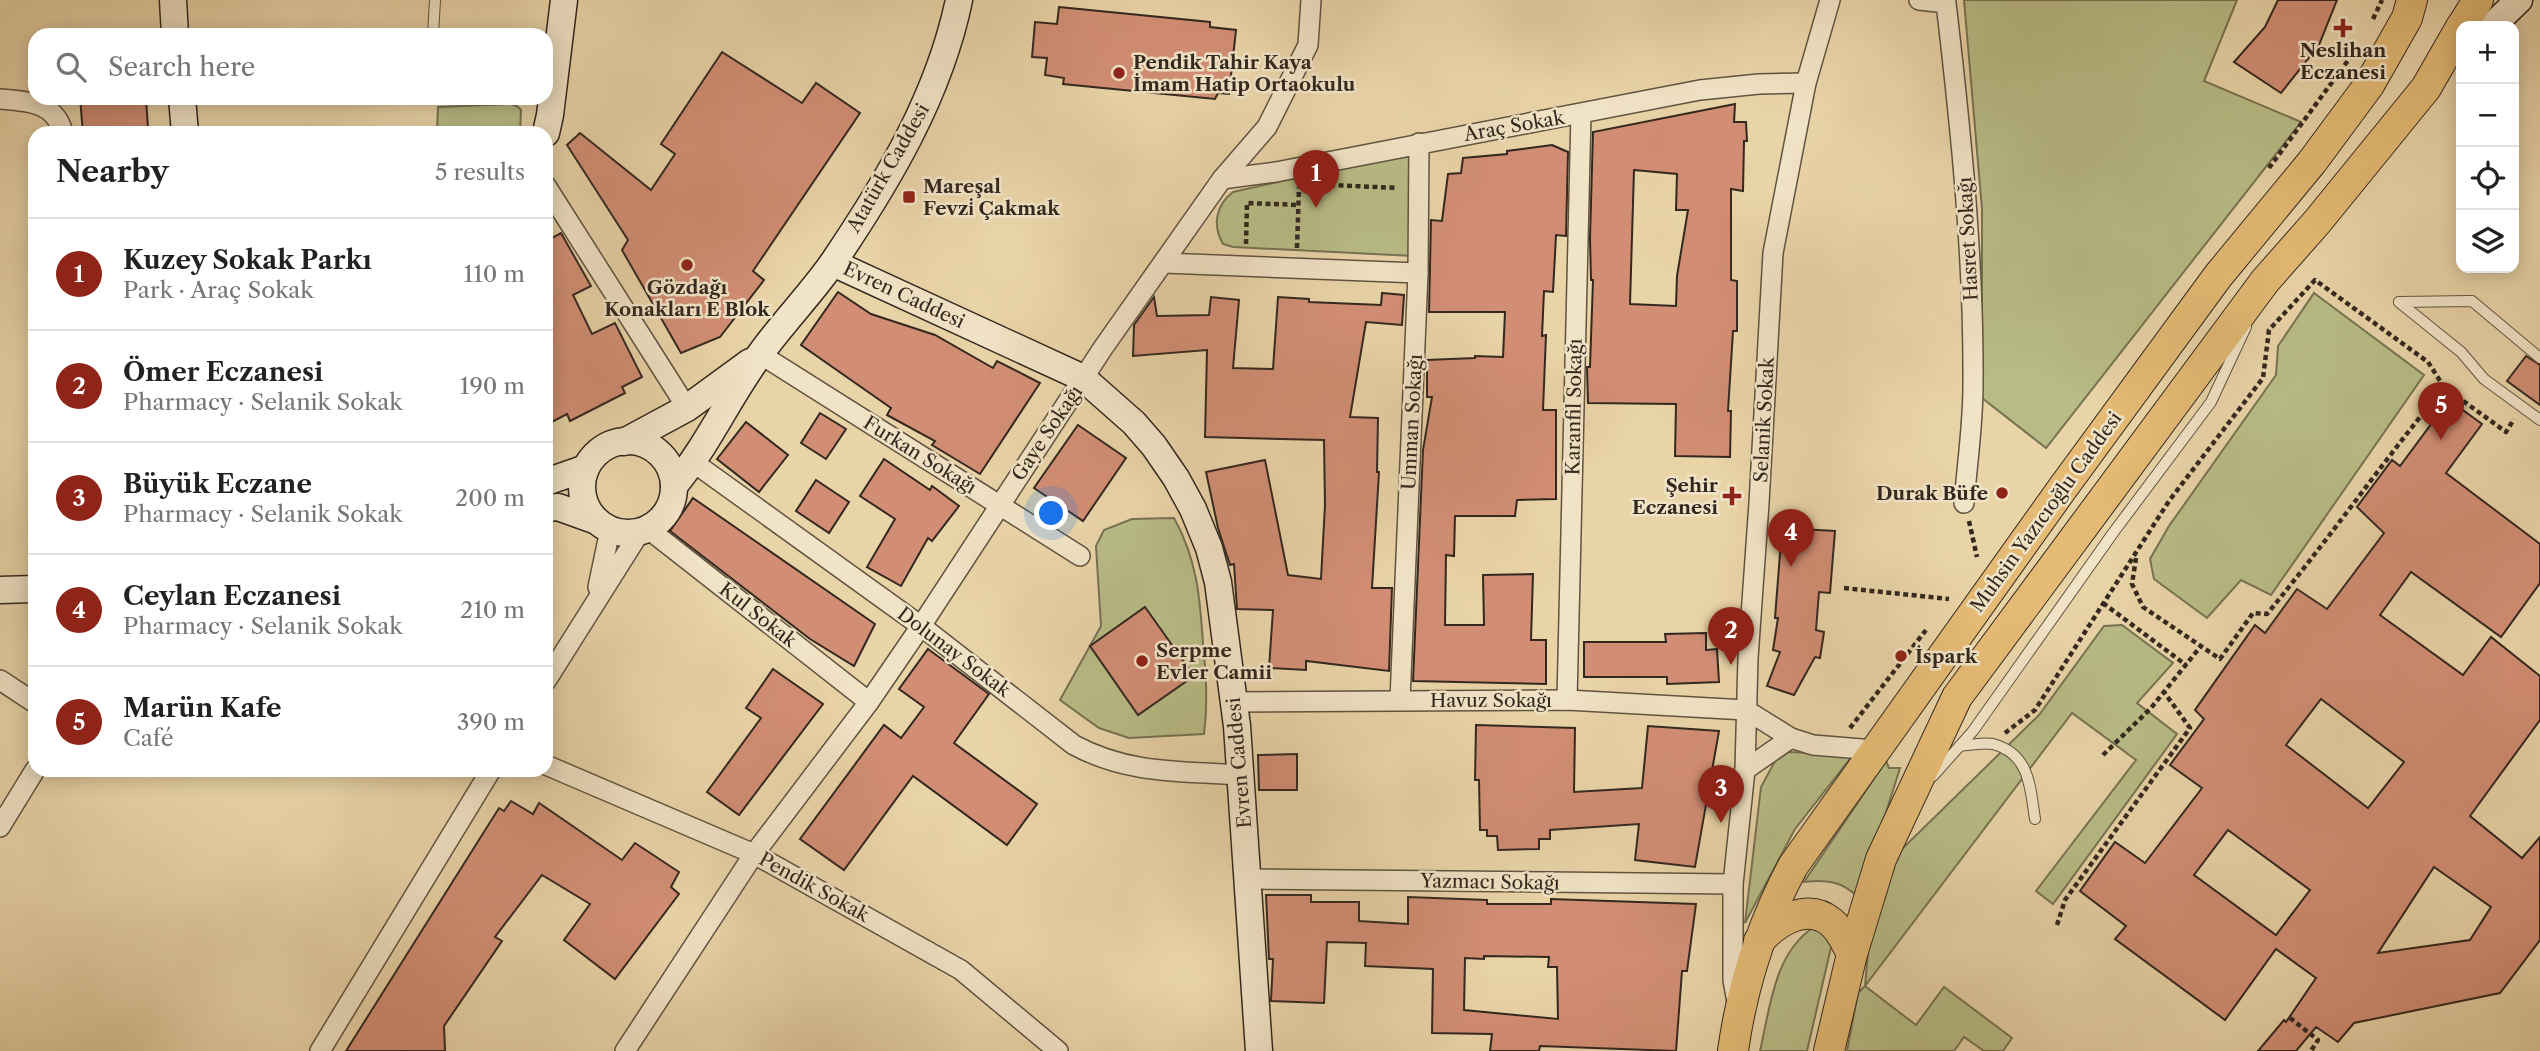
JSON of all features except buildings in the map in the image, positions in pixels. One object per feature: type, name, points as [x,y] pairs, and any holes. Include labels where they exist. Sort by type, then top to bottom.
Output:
[{"type":"main road","name":"Muhsin Yazıcıoğlu Caddesi","points":[[1733,1051],[1738,1014],[1759,941],[1774,902],[1793,866],[2218,276],[2312,162],[2369,86],[2407,18],[2412,0]]},
{"type":"main road","name":"Muhsin Yazıcıoğlu Caddesi","points":[[2465,21],[2478,0]]},
{"type":"main road","name":"Muhsin Yazıcıoğlu Caddesi","points":[[1829,1051],[1852,954],[1881,859],[1957,697],[2265,281],[2317,222],[2432,79],[2456,36]]},
{"type":"main road","points":[[1759,941],[1771,928],[1790,917],[1818,915],[1838,928],[1852,954]]},
{"type":"street","points":[[173,0],[175,28]]},
{"type":"street","points":[[553,61],[564,0]]},
{"type":"street","name":"Atatürk Caddesi","points":[[674,486],[693,462],[760,354],[833,263],[903,150],[947,51],[959,0]]},
{"type":"street","name":"Gaye Sokağı","points":[[625,1051],[754,854],[869,702],[921,626],[1083,378],[1222,178],[1266,127],[1308,46],[1311,0]]},
{"type":"street","name":"Selanik Sokak","points":[[1738,1014],[1733,980],[1732,884],[1745,770],[1746,710],[1773,253],[1807,83],[1830,0]]},
{"type":"street","name":"Hasret Sokağı","points":[[1919,0],[1946,4],[1961,131],[1971,291],[1973,389],[1964,503]]},
{"type":"street","points":[[2497,21],[2519,0]]},
{"type":"street","points":[[2432,79],[2456,59]]},
{"type":"street","name":"Araç Sokak","points":[[1222,178],[1276,172],[1700,90],[1759,84],[1807,83]]},
{"type":"street","points":[[0,99],[28,103]]},
{"type":"street","points":[[40,105],[56,115],[60,126]]},
{"type":"street","points":[[183,105],[184,126]]},
{"type":"street","points":[[547,126],[548,105]]},
{"type":"street","name":"Karanfil Sokağı","points":[[1567,700],[1581,114]]},
{"type":"street","name":"Umman Sokağı","points":[[1400,700],[1418,274],[1419,143]]},
{"type":"street","points":[[553,197],[687,408]]},
{"type":"street","name":"Evren Caddesi","points":[[833,263],[1083,378],[1135,423],[1176,478],[1193,509],[1209,548],[1218,582],[1234,702],[1261,1051]]},
{"type":"street","points":[[1164,263],[1418,274]]},
{"type":"street","name":"Atatürk Caddesi","points":[[624,442],[687,408],[760,354]]},
{"type":"street","name":"Furkan Sokağı","points":[[760,354],[1080,556]]},
{"type":"street","points":[[553,670],[643,530],[665,514],[672,501],[674,486],[671,471],[657,452],[636,442],[624,442],[601,450],[586,468],[582,495],[587,509],[603,525]]},
{"type":"street","name":"Dolunay Sokak","points":[[693,462],[921,626],[1074,745],[1095,756],[1133,768],[1240,775]]},
{"type":"street","points":[[553,480],[586,468]]},
{"type":"street","points":[[553,508],[625,533],[643,530]]},
{"type":"street","points":[[593,605],[603,525]]},
{"type":"street","name":"Kul Sokak","points":[[643,530],[869,702]]},
{"type":"street","points":[[0,590],[28,589]]},
{"type":"street","points":[[0,680],[28,698]]},
{"type":"street","name":"Havuz Sokağı","points":[[1234,702],[1567,700],[1746,710]]},
{"type":"street","points":[[1746,710],[1791,738],[1813,745],[1874,750]]},
{"type":"street","points":[[1745,770],[1791,738]]},
{"type":"street","name":"Pendik Sokak","points":[[553,768],[754,854],[961,970],[1058,1051]]},
{"type":"street","points":[[0,827],[31,777]]},
{"type":"street","points":[[320,1051],[487,777]]},
{"type":"street","name":"Yazmacı Sokağı","points":[[1248,879],[1732,884]]},
{"type":"lane","points":[[433,28],[435,0]]},
{"type":"lane","points":[[1910,802],[1960,746],[2211,402],[2265,281]]},
{"type":"lane","points":[[2540,358],[2472,301],[2399,302],[2461,352],[2484,379],[2540,420]]},
{"type":"lane","points":[[1960,746],[1991,744],[2018,757],[2027,775],[2035,819]]},
{"type":"path","points":[[1284,245],[1297,248],[1299,184]]},
{"type":"path","points":[[1326,185],[1405,188]]},
{"type":"path","points":[[1258,244],[1245,244],[1247,204],[1298,205]]},
{"type":"path","points":[[1991,744],[2035,710],[2169,501],[2263,377],[2269,330],[2315,280],[2428,362],[2444,387],[2506,432],[2521,406]]},
{"type":"path","points":[[2136,554],[2132,584],[2143,607],[2220,659],[2253,613],[2267,614],[2444,387]]},
{"type":"path","points":[[1964,503],[1978,557]]},
{"type":"path","points":[[1970,567],[1986,547]]},
{"type":"path","points":[[1844,588],[1950,599]]},
{"type":"path","points":[[1941,610],[1956,588]]},
{"type":"path","points":[[2103,603],[2186,665]]},
{"type":"path","points":[[1835,748],[1933,620]]},
{"type":"path","points":[[2103,755],[2151,708],[2201,646]]},
{"type":"path","points":[[2057,925],[2065,900],[2190,728],[2164,692]]},
{"type":"path","points":[[2290,1018],[2318,1040],[2311,1051]]},
{"type":"green space","points":[[1964,0],[2237,0],[2204,81],[2301,122],[2046,448],[1982,398],[1982,209]]},
{"type":"green space","points":[[514,105],[521,110],[520,126],[437,126],[438,107]]},
{"type":"green space","points":[[1397,155],[1410,159],[1413,256],[1233,247],[1223,244],[1217,223],[1219,209],[1233,192]]},
{"type":"green space","points":[[2314,293],[2424,375],[2271,595],[2241,580],[2207,618],[2154,579],[2150,559],[2169,526],[2276,375],[2278,346]]},
{"type":"green space","points":[[1174,518],[1188,548],[1199,594],[1206,688],[1204,734],[1129,738],[1099,728],[1060,700],[1101,626],[1096,546],[1104,530],[1132,519]]},
{"type":"green space","points":[[2122,625],[2173,663],[2137,703],[2177,734],[2053,904],[2036,891],[2136,760],[2072,713],[1865,986],[1870,928],[1901,850],[2039,715],[2104,626]]},
{"type":"green space","points":[[1788,752],[1853,755],[1795,829],[1745,923],[1761,787],[1775,761]]},
{"type":"green space","points":[[1886,761],[1889,768],[1900,768],[1859,898],[1833,882],[1804,882]]},
{"type":"green space","points":[[1814,927],[1827,929],[1832,943],[1807,1051],[1760,1051],[1771,1000],[1782,966],[1790,951]]},
{"type":"green space","points":[[1865,986],[1916,1025],[1944,987],[2012,1038],[2003,1051],[1984,1051],[1964,1037],[1954,1051],[1847,1051],[1858,993]]},
{"type":"place","name":"Neslihan Eczanesi","points":[[2343,28]]},
{"type":"place","name":"Pendik Tahir Kaya İmam Hatip Ortaokulu","points":[[1119,73]]},
{"type":"place","name":"Mareşal Fevzi̇ Çakmak","points":[[909,197]]},
{"type":"place","name":"Kuzey Sokak Parkı","points":[[1316,208]]},
{"type":"place","name":"Gözdağı Konakları E Blok","points":[[687,265]]},
{"type":"place","name":"Marün Kafe","points":[[2441,440]]},
{"type":"place","name":"Durak Büfe","points":[[2002,493]]},
{"type":"place","name":"Şehir Eczanesi","points":[[1732,496]]},
{"type":"place","name":"Ceylan Eczanesi","points":[[1791,567]]},
{"type":"place","name":"İspark","points":[[1901,656]]},
{"type":"place","name":"Serpme Evler Camii","points":[[1142,661]]},
{"type":"place","name":"Ömer Eczanesi","points":[[1731,665]]},
{"type":"place","name":"Büyük Eczane","points":[[1721,823]]}]
